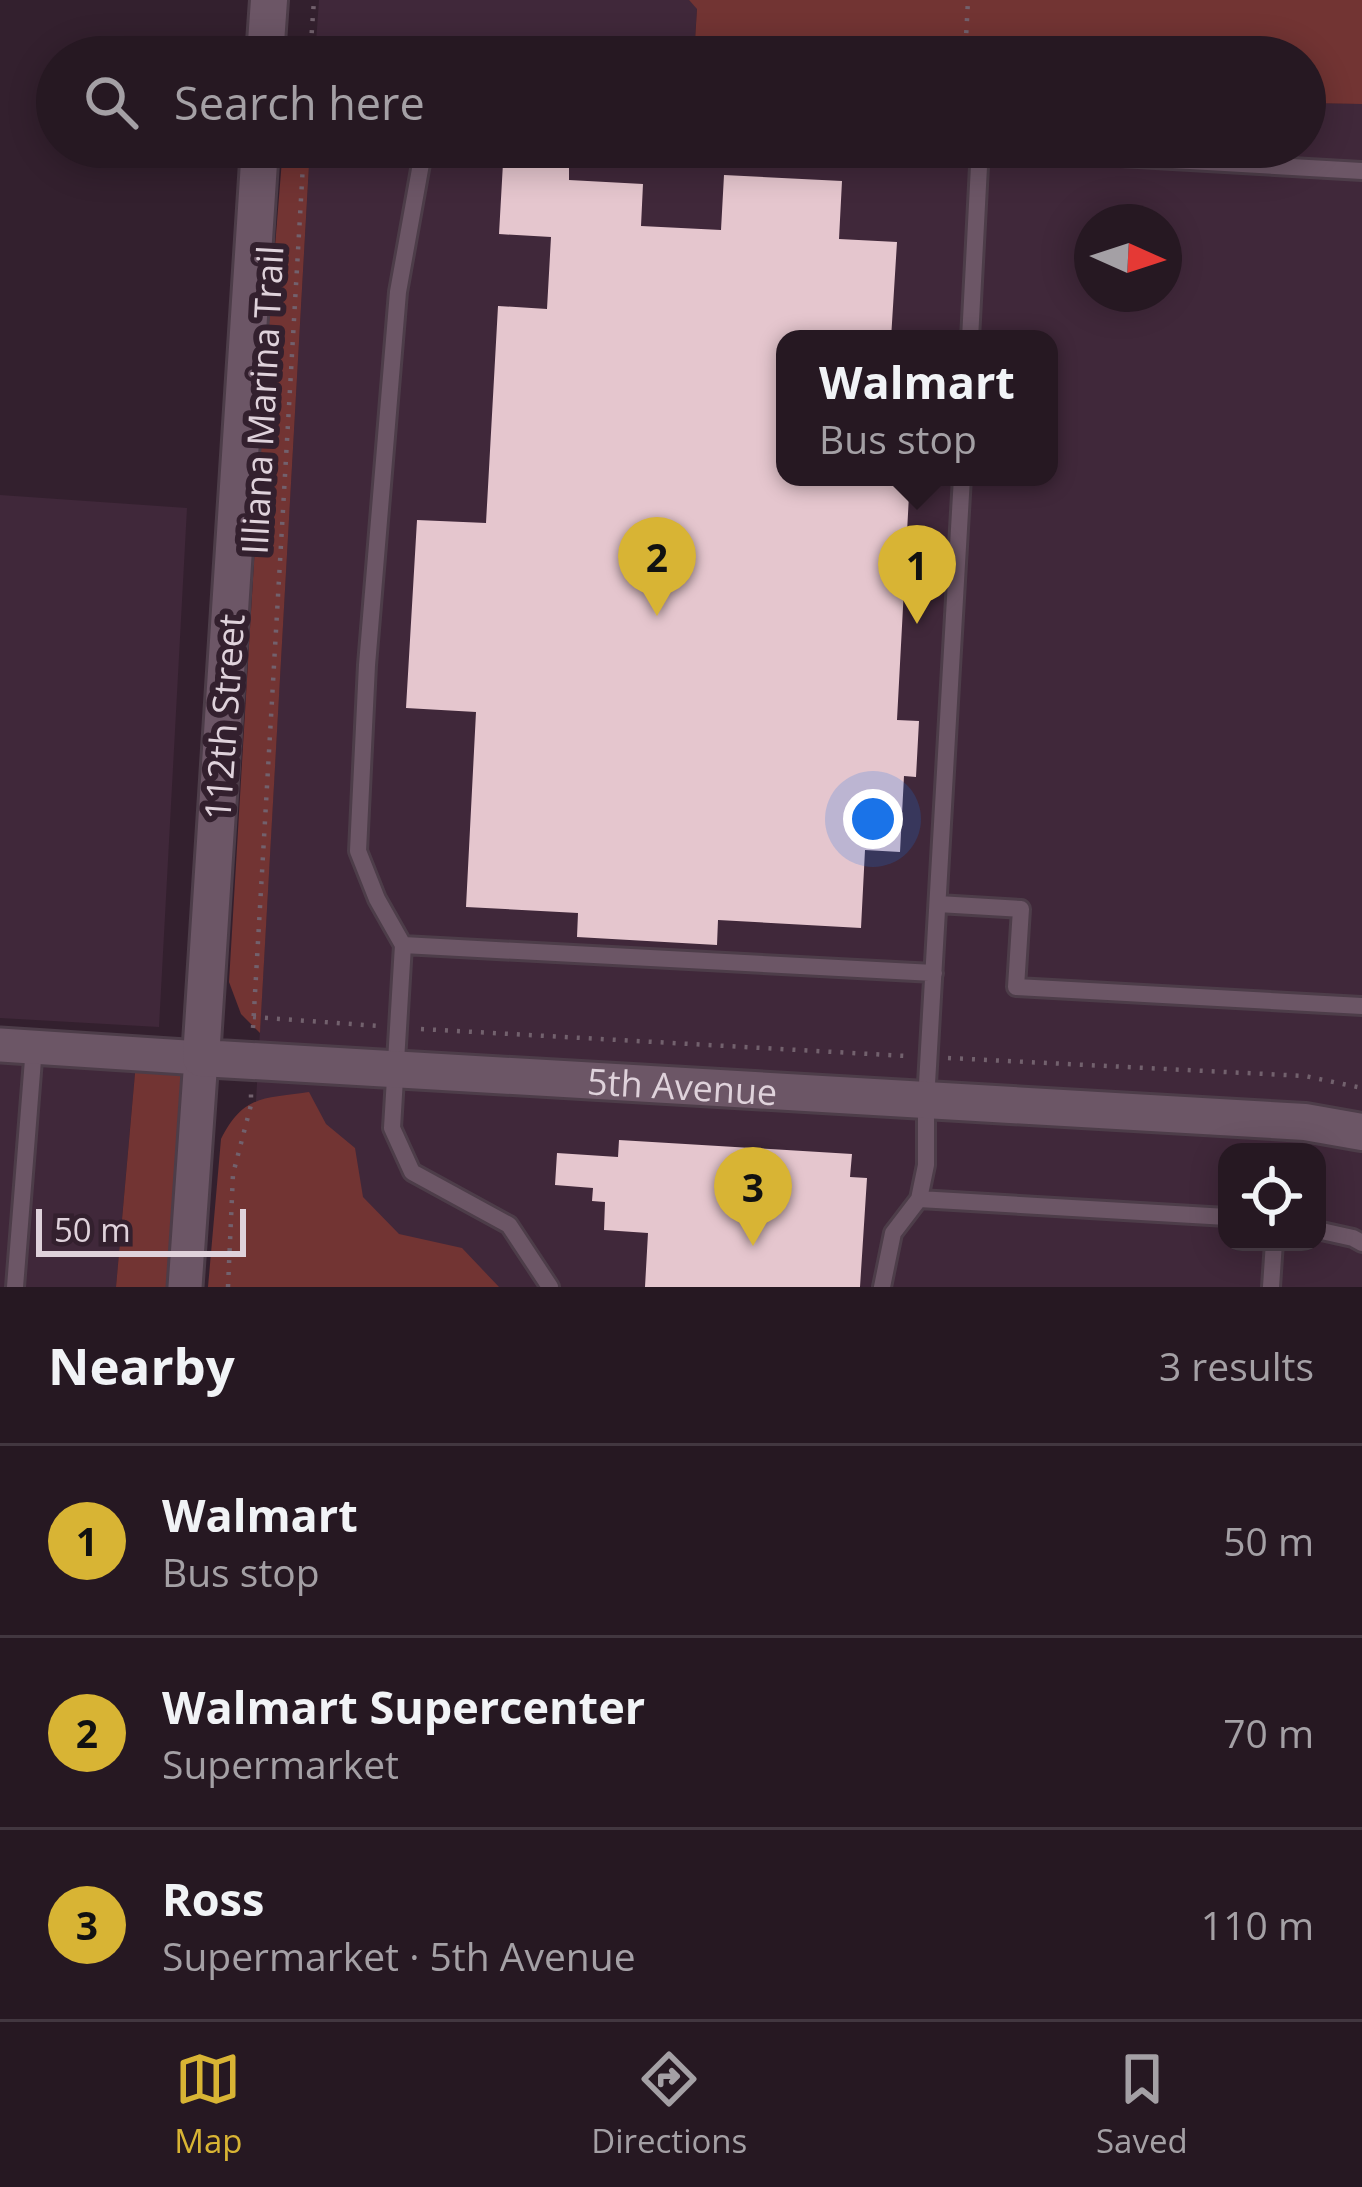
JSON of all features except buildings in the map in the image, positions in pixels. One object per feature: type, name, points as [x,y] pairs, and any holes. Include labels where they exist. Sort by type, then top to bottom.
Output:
[{"type":"street","points":[[266,36],[269,0]]},
{"type":"street","name":"112th Street","points":[[185,1287],[259,168]]},
{"type":"street","name":"5th Avenue","points":[[17,1046],[1305,1122],[1362,1132]]},
{"type":"lane","points":[[420,168],[398,292],[367,664],[358,851],[403,945],[392,1128],[412,1172],[509,1225],[550,1287]]},
{"type":"lane","points":[[971,330],[980,168]]},
{"type":"lane","points":[[1312,168],[1362,171]]},
{"type":"lane","points":[[882,1287],[893,1232],[919,1199],[926,1165],[961,486]]},
{"type":"lane","points":[[938,904],[1021,909],[1016,987],[1362,1006]]},
{"type":"lane","points":[[403,945],[934,974]]},
{"type":"lane","points":[[15,1287],[17,1046]]},
{"type":"lane","points":[[919,1199],[1218,1216]]},
{"type":"lane","points":[[1326,1232],[1362,1243]]},
{"type":"lane","points":[[1271,1287],[1273,1251]]},
{"type":"path","points":[[311,36],[314,0]]},
{"type":"path","points":[[965,36],[968,0]]},
{"type":"path","name":"Illiana Marina Trail","points":[[303,168],[254,1020],[380,1026]]},
{"type":"path","points":[[425,1029],[904,1056]]},
{"type":"path","points":[[956,1059],[1305,1076],[1362,1088]]},
{"type":"path","points":[[228,1287],[233,1174],[250,1105]]},
{"type":"shaded area","points":[[319,0],[689,0],[697,8],[695,36],[316,36]]},
{"type":"shaded area","points":[[689,0],[1362,0],[1362,104],[1326,103],[1326,36],[695,36],[697,9]]},
{"type":"shaded area","points":[[1326,103],[1362,104],[1362,1287],[238,1287],[256,1101],[309,168],[1326,168]]},
{"type":"shaded area","points":[[281,168],[309,168],[260,1033],[241,1014],[229,982]]},
{"type":"shaded area","points":[[0,495],[187,508],[159,1027],[0,1018]]},
{"type":"shaded area","points":[[0,1054],[136,1062],[116,1287],[0,1287]]},
{"type":"shaded area","points":[[136,1062],[179,1072],[186,1090],[171,1287],[116,1287]]},
{"type":"shaded area","points":[[309,1092],[326,1124],[355,1148],[363,1197],[399,1234],[462,1248],[499,1287],[208,1287],[221,1139],[247,1106]]},
{"type":"place","name":"Walmart Supercenter","points":[[657,616]]},
{"type":"place","name":"Walmart","points":[[917,624]]},
{"type":"place","name":"Ross","points":[[753,1246]]}]
